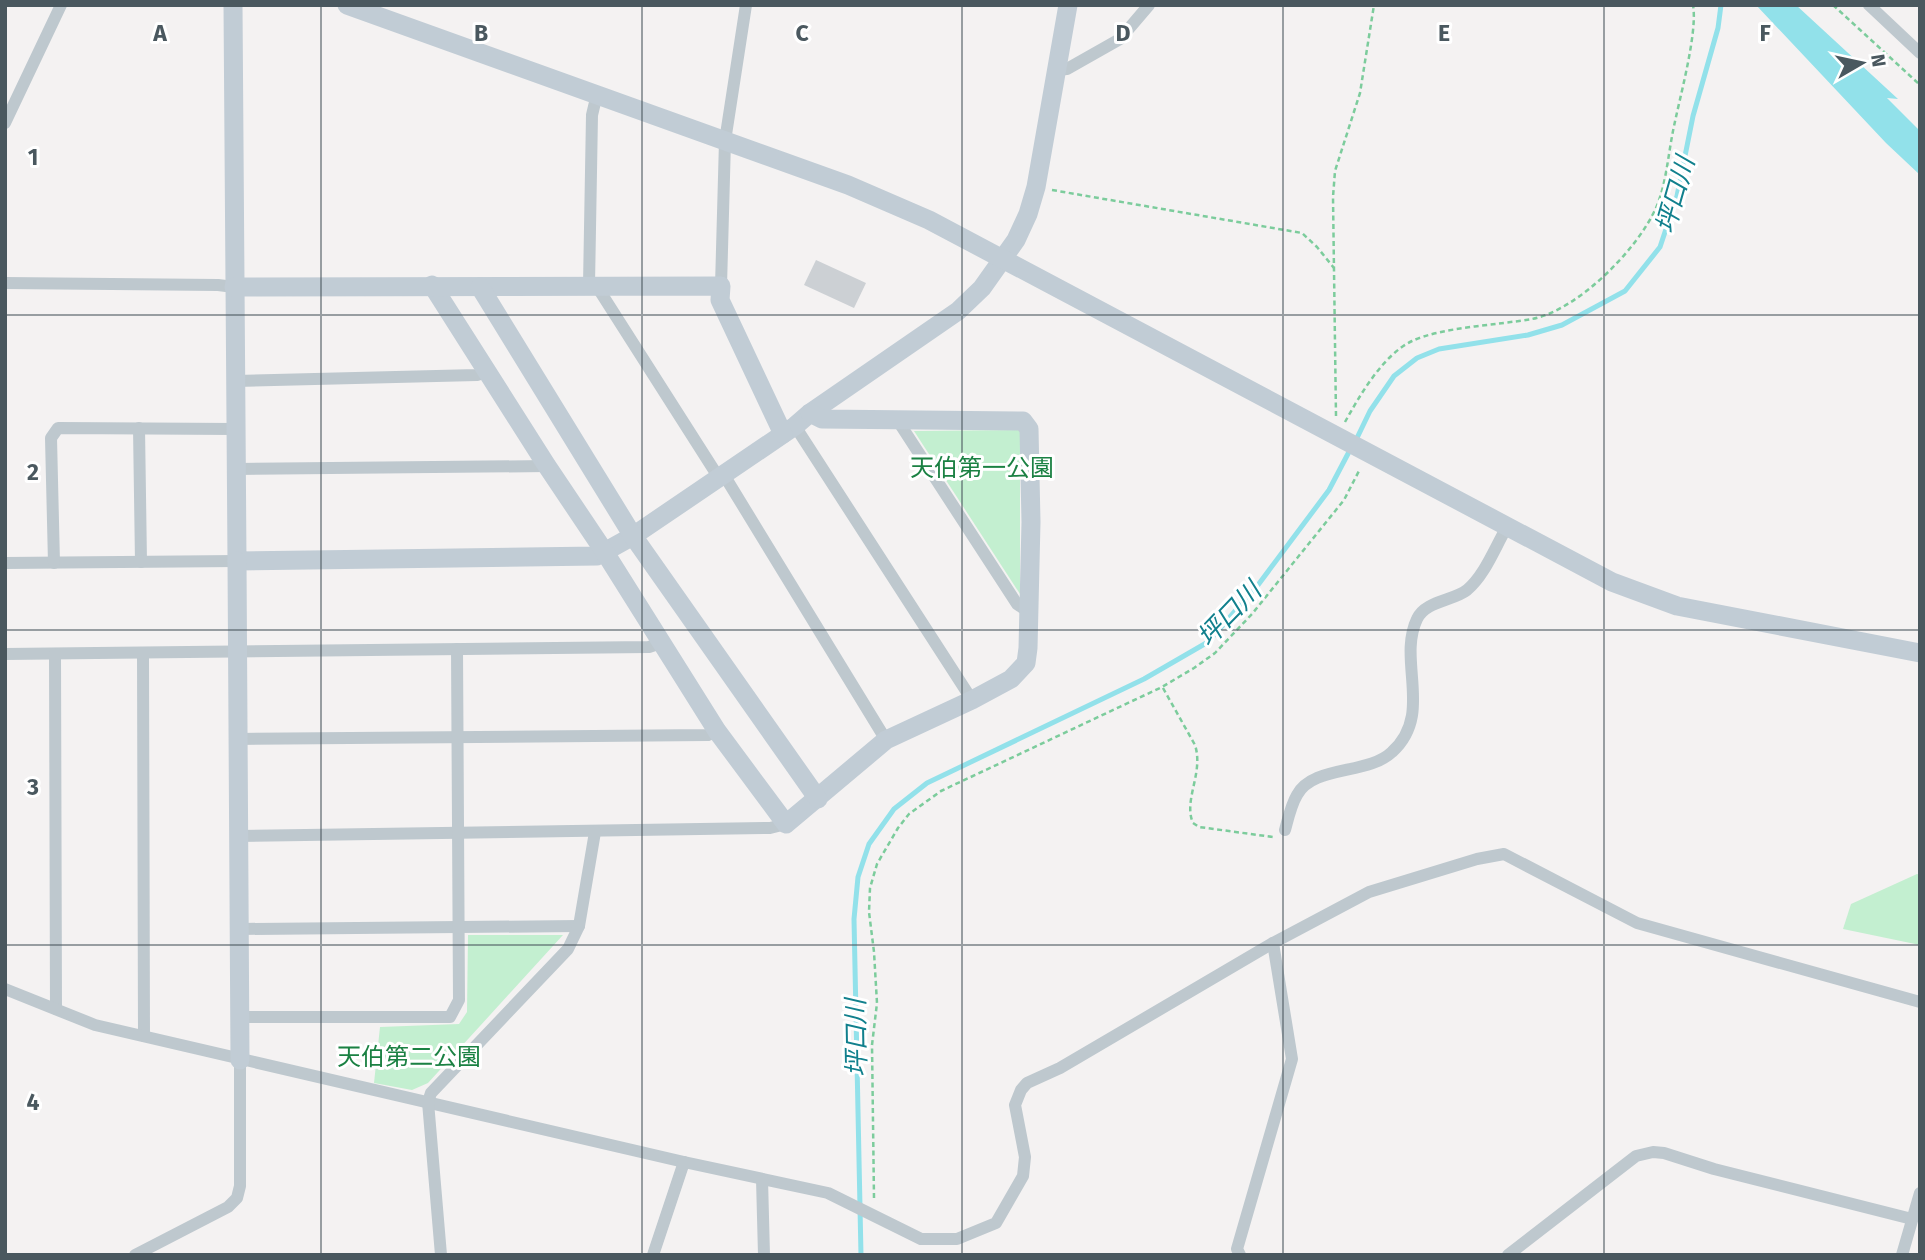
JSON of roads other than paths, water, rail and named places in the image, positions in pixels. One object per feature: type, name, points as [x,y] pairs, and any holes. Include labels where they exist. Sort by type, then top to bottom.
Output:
[{"type":"street","points":[[5,123],[61,5]]},
{"type":"street","points":[[135,1255],[228,1207],[237,1198],[240,1186],[233,5]]},
{"type":"street","points":[[347,5],[848,185],[929,220],[1612,582],[1677,606],[1920,653]]},
{"type":"street","points":[[746,5],[725,141],[720,300],[796,425],[972,700]]},
{"type":"street","points":[[5,563],[597,556],[633,536],[796,425],[958,311],[982,288],[1003,260],[1028,214],[1036,187],[1068,5]]},
{"type":"street","points":[[1056,70],[1067,69],[1120,39],[1150,5]]},
{"type":"street","points":[[1868,5],[1920,53]]},
{"type":"street","points":[[597,94],[592,115],[592,285],[721,477],[886,740]]},
{"type":"street","points":[[5,283],[234,287],[721,286]]},
{"type":"street","points":[[432,285],[717,731],[786,824]]},
{"type":"street","points":[[480,287],[633,536],[818,799]]},
{"type":"street","points":[[236,382],[477,375],[487,372]]},
{"type":"street","points":[[239,836],[770,828],[786,824],[886,740],[1011,679],[1026,663],[1030,612],[1029,429],[1023,421],[822,419],[796,425]]},
{"type":"street","points":[[898,421],[1017,604],[1030,612]]},
{"type":"street","points":[[54,563],[51,438],[58,428],[236,429]]},
{"type":"street","points":[[139,428],[141,562]]},
{"type":"street","points":[[237,469],[547,466]]},
{"type":"street","points":[[1285,830],[1297,794],[1306,782],[1373,764],[1392,753],[1406,735],[1414,712],[1412,638],[1417,617],[1427,608],[1466,591],[1477,578],[1507,527]]},
{"type":"street","points":[[5,654],[649,647],[661,643]]},
{"type":"street","points":[[241,1017],[450,1017],[458,1000],[457,649]]},
{"type":"street","points":[[143,653],[144,1036]]},
{"type":"street","points":[[55,654],[56,1009]]},
{"type":"street","points":[[237,739],[708,735],[717,731]]},
{"type":"street","points":[[441,1255],[428,1102],[431,1093],[568,949],[579,926],[595,832]]},
{"type":"street","points":[[5,989],[95,1025],[828,1193],[921,1239],[957,1239],[996,1223],[1023,1176],[1026,1157],[1015,1105],[1027,1083],[1060,1068],[1273,943],[1370,892],[1477,859],[1504,854],[1637,923],[1920,1002]]},
{"type":"street","points":[[240,929],[579,926]]},
{"type":"street","points":[[1240,1255],[1237,1249],[1292,1059],[1273,943]]},
{"type":"street","points":[[1508,1255],[1636,1156],[1653,1152],[1912,1219]]},
{"type":"street","points":[[653,1255],[684,1162]]},
{"type":"street","points":[[762,1179],[764,1255]]},
{"type":"street","points":[[1902,1255],[1920,1193]]},
{"type":"water","points":[[1756,5],[1796,5],[1898,99],[1887,98],[1920,131],[1920,175],[1886,143]]},
{"type":"waterway","name":"坪口川","points":[[1356,440],[1370,411],[1394,376],[1417,358],[1439,349],[1528,335],[1562,325],[1625,291],[1660,247],[1677,196],[1693,116],[1718,28],[1721,5]]},
{"type":"waterway","name":"坪口川","points":[[861,1255],[854,919],[858,877],[869,844],[894,809],[927,783],[1144,679],[1208,642],[1258,585],[1329,490],[1351,448]]},
{"type":"park label","name":"天伯第一公園","points":[[982,468]]},
{"type":"park label","name":"天伯第二公園","points":[[409,1057]]}]
